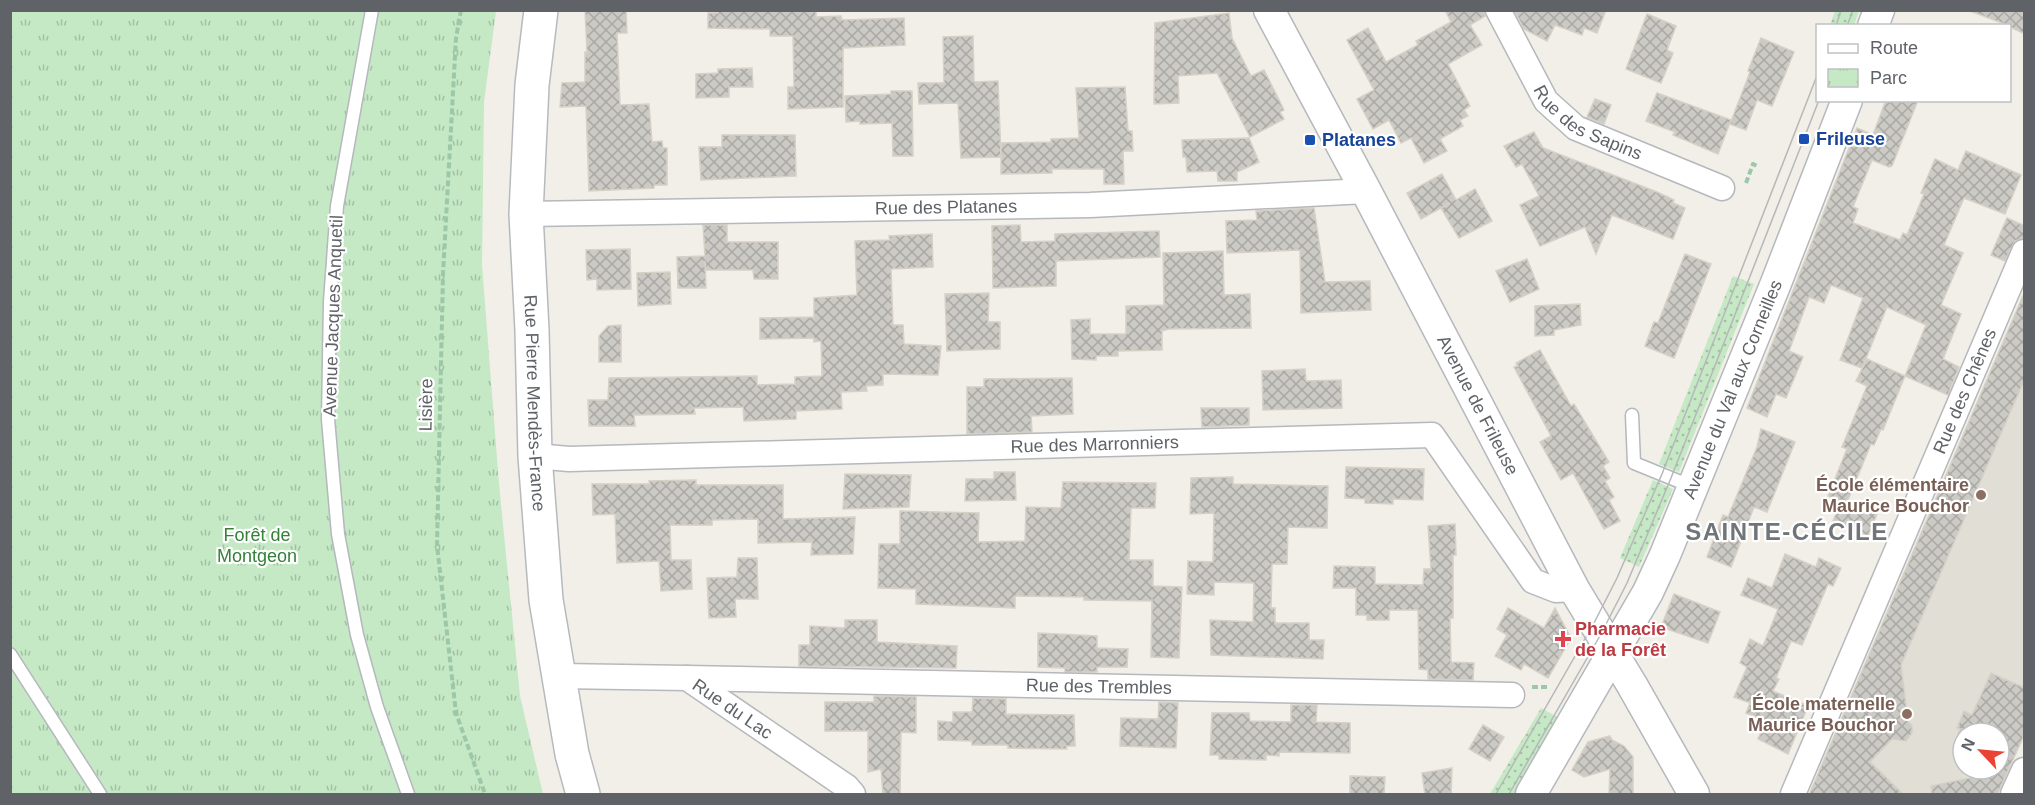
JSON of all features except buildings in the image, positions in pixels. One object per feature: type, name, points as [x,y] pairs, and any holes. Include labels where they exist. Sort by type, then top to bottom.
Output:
[{"type":"main road","name":"Rue Pierre Mendès-France","points":[[541,10],[532,85],[526,214],[535,456],[546,600],[572,754],[583,795]]},
{"type":"street","name":"Avenue de Frileuse","points":[[1269,10],[1574,589],[1694,795]]},
{"type":"street","name":"Rue des Sapins","points":[[1498,10],[1546,101],[1576,128],[1734,186]]},
{"type":"street","name":"Avenue du Val aux Corneilles","points":[[1531,795],[1648,592],[1694,487],[1846,102]]},
{"type":"street","name":"Rue des Platanes","points":[[526,214],[1090,205],[1366,191]]},
{"type":"street","name":"Rue des Chênes","points":[[1793,795],[2025,252]]},
{"type":"street","name":"Rue des Marronniers","points":[[535,456],[569,459],[1432,435],[1533,581],[1556,590],[1574,589]]},
{"type":"street","name":"Rue du Lac","points":[[559,676],[687,678],[847,787],[853,795]]},
{"type":"street","name":"Rue des Trembles","points":[[687,678],[1512,695]]},
{"type":"street","points":[[2013,795],[2025,770]]},
{"type":"lane","name":"Avenue Jacques Anquetil","points":[[372,10],[337,206],[330,302],[328,419],[338,534],[357,635],[377,707],[408,795]]},
{"type":"lane","points":[[1632,415],[1634,463],[1694,487]]},
{"type":"lane","points":[[10,654],[100,795]]},
{"type":"path","name":"Lisière","points":[[461,10],[456,38],[443,274],[437,545],[456,713],[485,795]]},
{"type":"path","points":[[1734,186],[1753,164],[1759,167]]},
{"type":"shaded area","name":"École élémentaire Maurice Bouchor","points":[[2006,334],[2024,342],[2024,733],[2011,762],[2011,721],[1951,721],[1951,781],[2003,781],[1997,794],[1831,794],[1836,778],[1819,770]]},
{"type":"green space","points":[[1835,10],[1859,11],[1854,24],[1830,24]]},
{"type":"green space","name":"Forêt de Montgeon","points":[[10,11],[496,11],[484,102],[482,265],[499,484],[520,696],[543,794],[11,794]]},
{"type":"green space","points":[[1733,276],[1754,284],[1679,472],[1659,464]]},
{"type":"green space","points":[[1653,480],[1673,489],[1639,567],[1620,558]]},
{"type":"green space","points":[[1541,708],[1559,718],[1515,794],[1490,794]]},
{"type":"tram line","points":[[1837,24],[1841,10]]},
{"type":"tram line","points":[[1848,24],[1853,10]]},
{"type":"tram line","points":[[1496,794],[1594,623],[1617,578],[1662,474],[1816,78]]},
{"type":"tram line","points":[[1509,794],[1601,634],[1627,583],[1671,478],[1818,102]]},
{"type":"place","name":"Frileuse","points":[[1804,139]]},
{"type":"place","name":"Platanes","points":[[1310,140]]},
{"type":"place","name":"École élémentaire Maurice Bouchor","points":[[1981,495]]},
{"type":"place","name":"Pharmacie de la Forêt","points":[[1563,639]]},
{"type":"place","name":"École maternelle Maurice Bouchor","points":[[1907,714]]},
{"type":"district","name":"SAINTE-CÉCILE","points":[[1787,532]]}]
